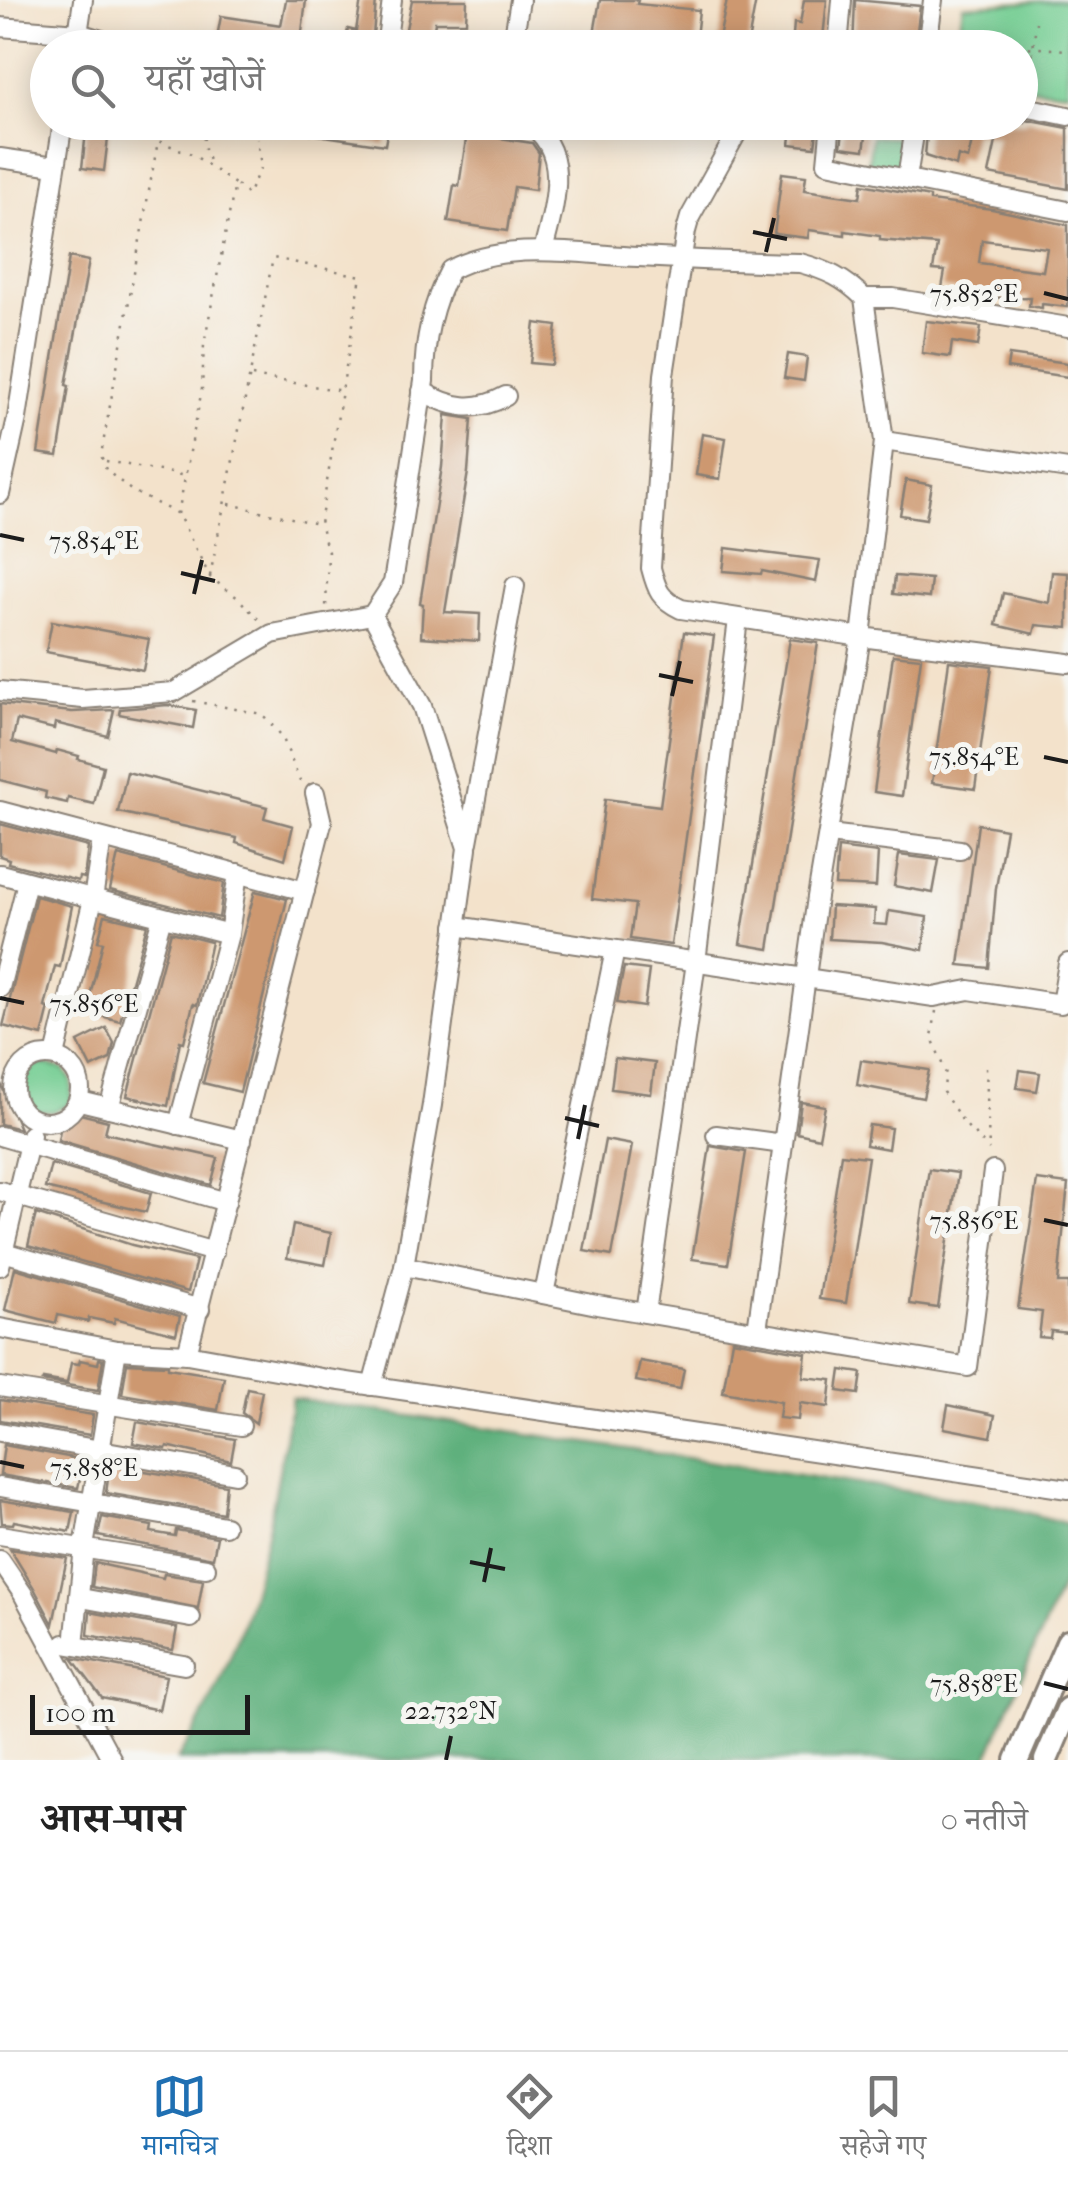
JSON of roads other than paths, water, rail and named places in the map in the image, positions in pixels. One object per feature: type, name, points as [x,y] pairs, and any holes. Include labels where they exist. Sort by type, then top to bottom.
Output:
[{"type":"main road","points":[[1018,1760],[1068,1642]]},
{"type":"main road","points":[[1046,1760],[1068,1708]]},
{"type":"street","points":[[78,30],[82,0]]},
{"type":"street","points":[[388,30],[392,0]]},
{"type":"street","points":[[515,30],[520,0]]},
{"type":"street","points":[[840,30],[842,0]]},
{"type":"street","points":[[929,30],[933,0]]},
{"type":"street","points":[[0,27],[30,32]]},
{"type":"street","points":[[1038,110],[1068,116]]},
{"type":"street","points":[[0,494],[8,417],[60,140]]},
{"type":"street","points":[[544,251],[556,195],[556,167],[547,140]]},
{"type":"street","points":[[733,140],[690,217],[664,375],[651,568],[657,592],[664,602],[681,610],[861,638],[1068,663]]},
{"type":"street","points":[[829,140],[827,163],[1068,211]]},
{"type":"street","points":[[907,178],[913,140]]},
{"type":"street","points":[[0,158],[55,166]]},
{"type":"street","points":[[0,691],[83,699],[174,692],[272,634],[372,614],[392,583],[422,391],[424,350],[441,286],[450,270],[466,261],[493,254],[544,251],[800,263],[829,271],[864,298],[972,310],[1068,327]]},
{"type":"street","points":[[757,1330],[817,897],[861,638],[884,441],[864,298]]},
{"type":"street","points":[[422,391],[447,406],[475,408],[506,396]]},
{"type":"street","points":[[884,441],[1068,469]]},
{"type":"street","points":[[372,1386],[404,1266],[432,1104],[468,848],[515,586]]},
{"type":"street","points":[[372,614],[422,706],[468,848]]},
{"type":"street","points":[[646,1313],[696,962],[738,619]]},
{"type":"street","points":[[186,1354],[322,824],[315,793]]},
{"type":"street","points":[[0,811],[304,891]]},
{"type":"street","points":[[829,834],[960,850]]},
{"type":"street","points":[[55,1056],[94,899],[102,838]]},
{"type":"street","points":[[178,1125],[230,934],[238,873]]},
{"type":"street","points":[[0,874],[230,934]]},
{"type":"street","points":[[0,988],[27,882]]},
{"type":"street","points":[[109,1108],[162,917]]},
{"type":"street","points":[[456,926],[934,997],[969,990],[1062,1004],[1068,963]]},
{"type":"street","points":[[544,1294],[615,950]]},
{"type":"street","points":[[55,1056],[76,1072],[80,1100],[63,1118],[38,1121],[18,1106],[7,1078],[30,1060],[55,1056]]},
{"type":"street","points":[[80,1100],[242,1140]]},
{"type":"street","points":[[38,1121],[8,1193],[1,1256],[200,1310]]},
{"type":"street","points":[[716,1135],[783,1144]]},
{"type":"street","points":[[0,1136],[226,1202]]},
{"type":"street","points":[[404,1266],[646,1313],[968,1367],[993,1171]]},
{"type":"street","points":[[8,1193],[214,1252]]},
{"type":"street","points":[[0,1328],[116,1350],[186,1354],[372,1386],[1068,1489]]},
{"type":"street","points":[[74,1644],[84,1547],[116,1350]]},
{"type":"street","points":[[0,1387],[241,1426]]},
{"type":"street","points":[[0,1432],[235,1474]]},
{"type":"street","points":[[0,1487],[225,1526]]},
{"type":"street","points":[[0,1535],[206,1568]]},
{"type":"street","points":[[0,1560],[112,1760]]},
{"type":"street","points":[[81,1598],[191,1618]]},
{"type":"street","points":[[49,1642],[184,1665]]}]
